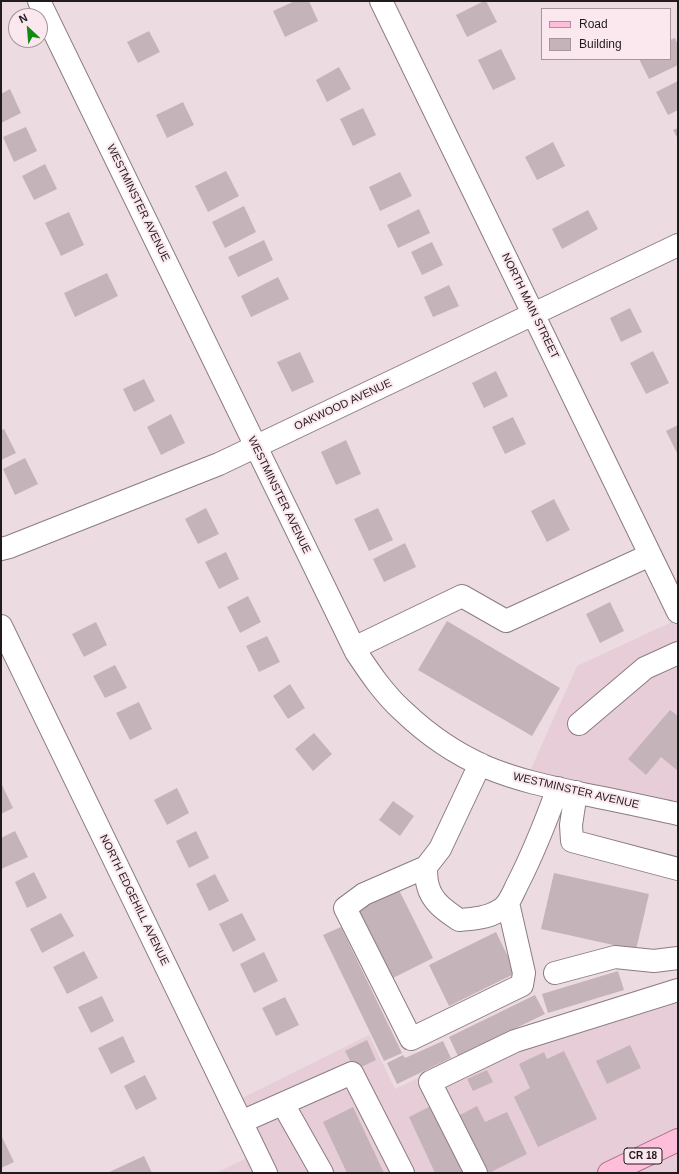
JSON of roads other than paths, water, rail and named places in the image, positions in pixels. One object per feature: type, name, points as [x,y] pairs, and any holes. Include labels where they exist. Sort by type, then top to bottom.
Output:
[{"type":"main road","name":"CR 18","points":[[609,1173],[678,1140]]},
{"type":"street","name":"WESTMINSTER AVENUE","points":[[39,1],[354,648],[386,694],[403,711],[440,742],[480,764],[511,777],[678,814]]},
{"type":"street","name":"NORTH MAIN STREET","points":[[382,1],[678,612]]},
{"type":"street","name":"OAKWOOD AVENUE","points":[[1,549],[219,464],[678,245]]},
{"type":"street","points":[[354,648],[462,596],[506,621],[650,555]]},
{"type":"street","name":"NORTH EDGEHILL AVENUE","points":[[1,626],[266,1173]]},
{"type":"street","points":[[578,724],[645,668],[678,653]]},
{"type":"street","points":[[480,764],[440,849],[426,867],[364,894],[345,908],[411,1039],[522,985],[524,973],[508,903]]},
{"type":"street","points":[[426,867],[427,885],[433,898],[459,920],[479,919],[500,910],[508,903],[529,862],[549,812],[567,790]]},
{"type":"street","points":[[567,790],[572,841],[678,869]]},
{"type":"street","points":[[555,973],[615,958],[654,961],[678,958]]},
{"type":"street","points":[[476,1173],[430,1082],[515,1041],[678,990]]},
{"type":"street","points":[[242,1122],[352,1073],[403,1173]]},
{"type":"street","points":[[283,1104],[322,1173]]}]
